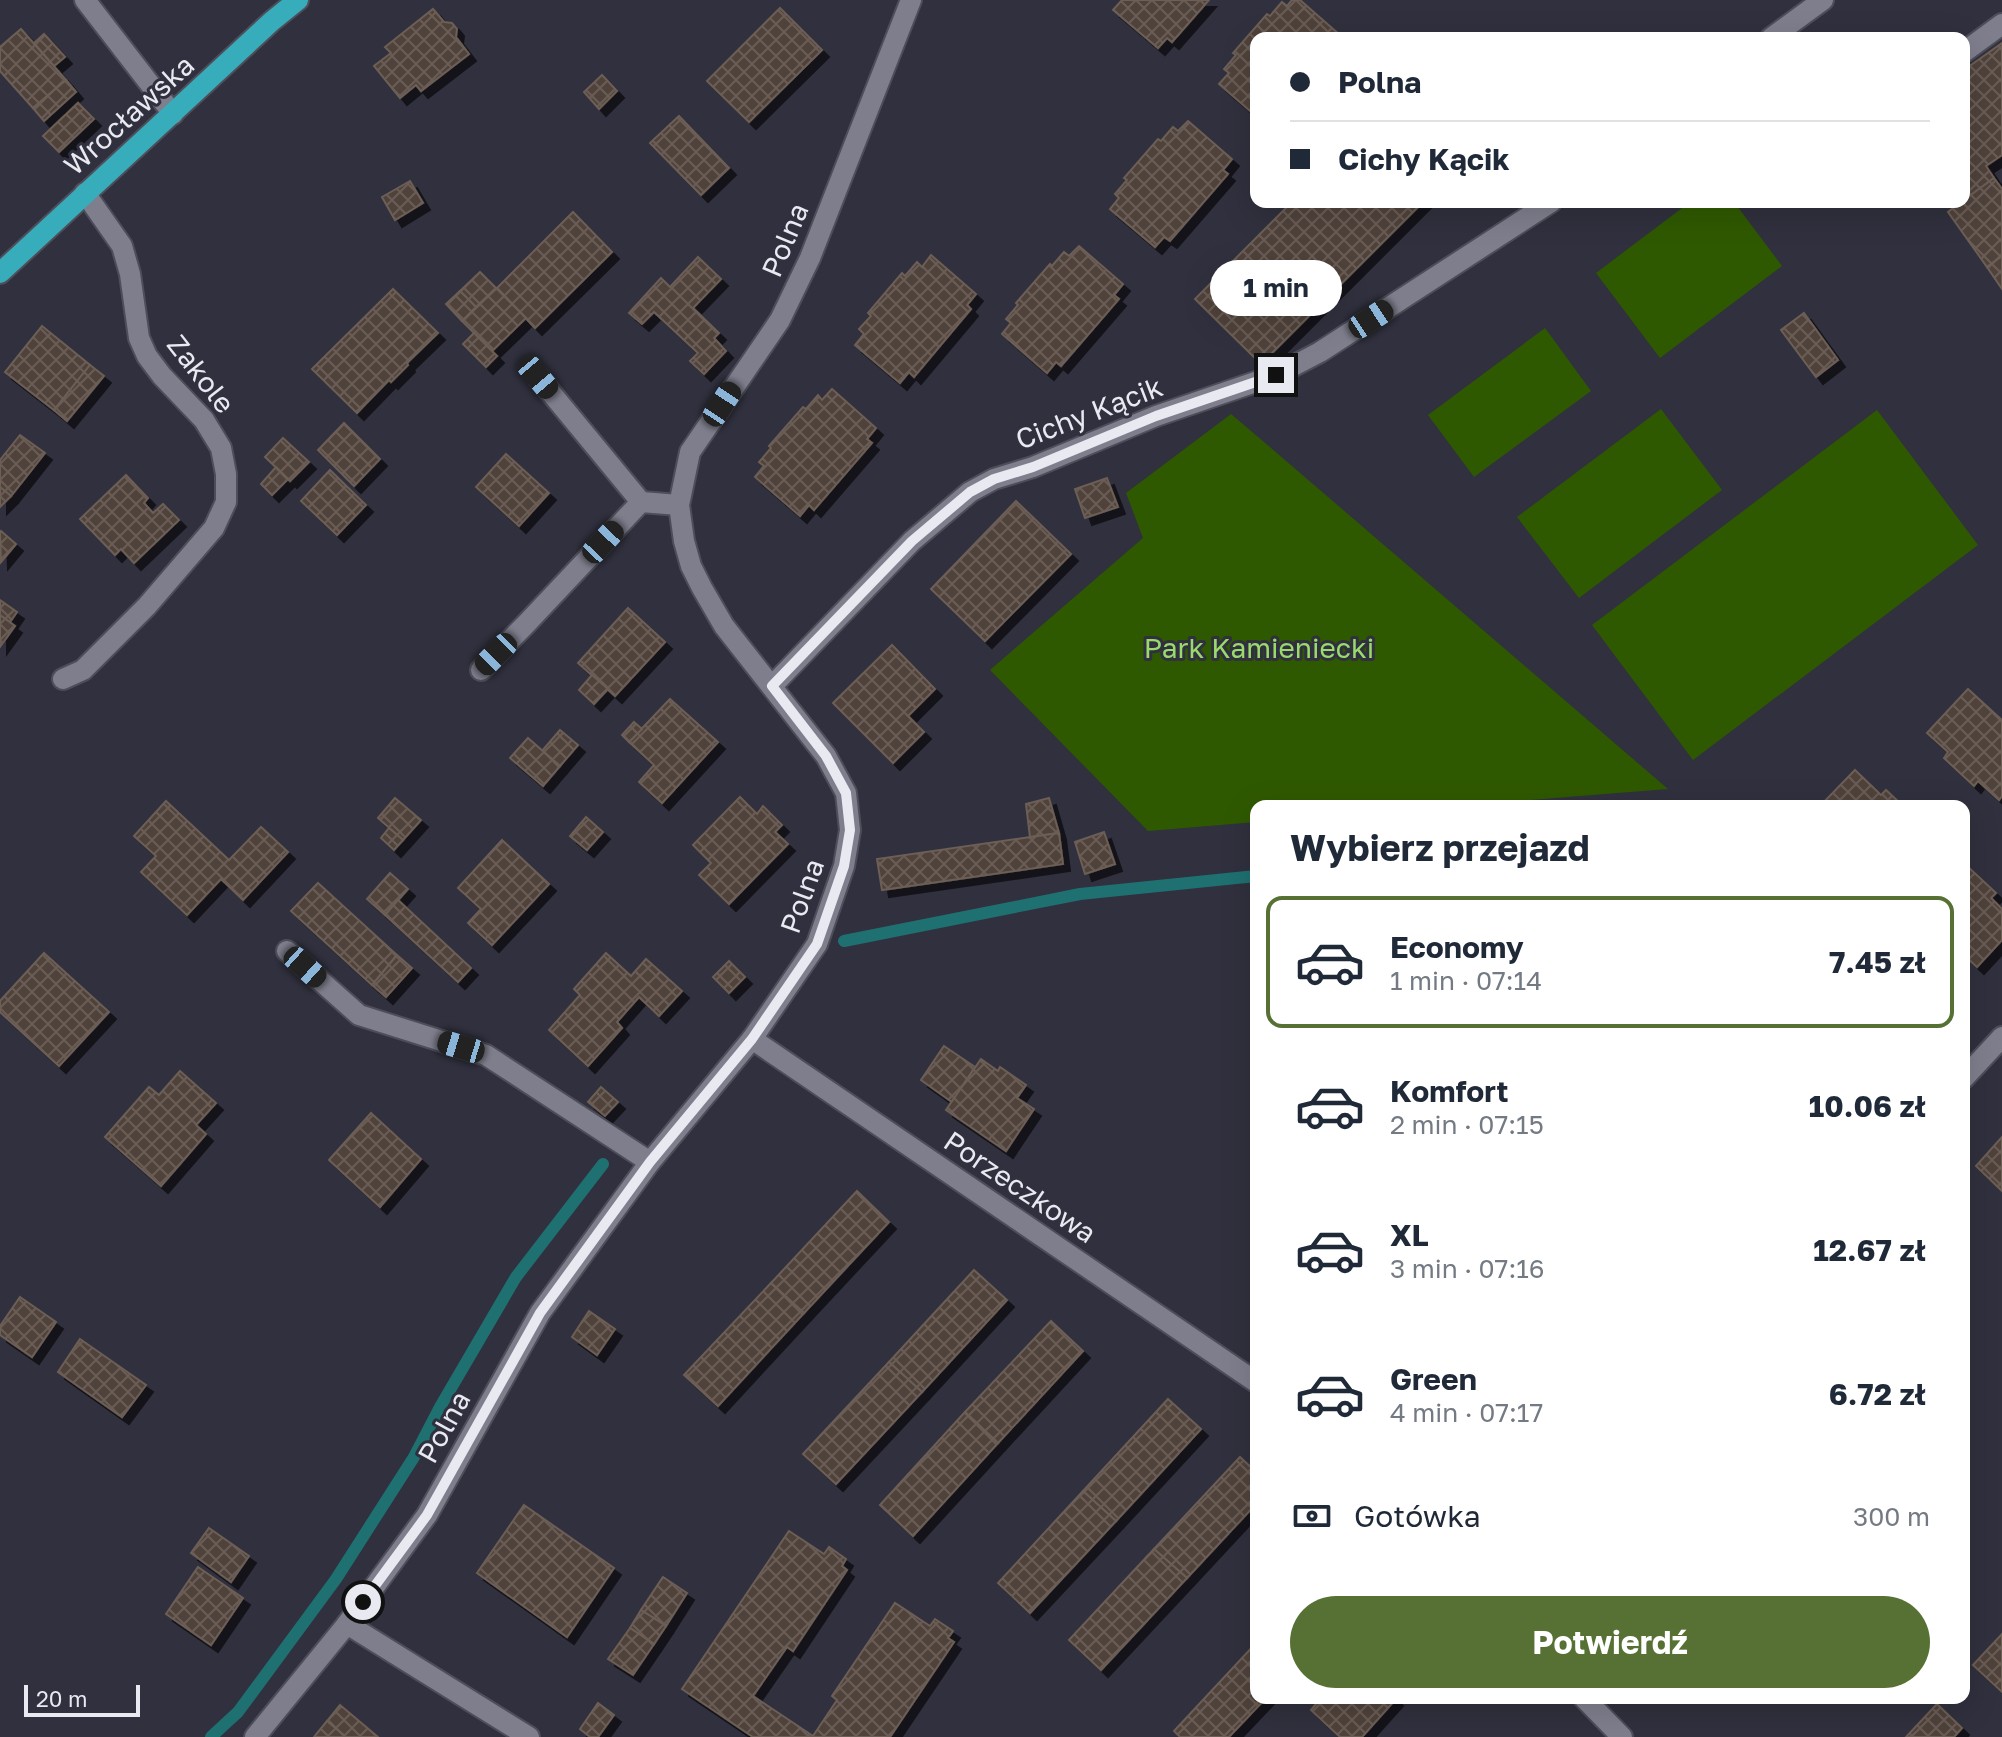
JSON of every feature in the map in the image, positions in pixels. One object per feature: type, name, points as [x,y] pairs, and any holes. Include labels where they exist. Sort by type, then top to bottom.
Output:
[{"type":"main road","name":"Wrocławska","points":[[0,273],[298,0]]},
{"type":"street","points":[[85,0],[173,114]]},
{"type":"street","name":"Polna","points":[[255,1737],[347,1624],[427,1515],[540,1313],[650,1162],[752,1039],[817,944],[844,866],[850,830],[846,793],[826,756],[724,626],[691,566],[679,505],[690,452],[780,320],[810,258],[911,0]]},
{"type":"street","points":[[1780,32],[1823,0]]},
{"type":"street","points":[[1970,48],[2002,24]]},
{"type":"street","name":"Zakole","points":[[63,679],[83,670],[147,606],[214,528],[226,502],[226,474],[221,448],[204,420],[147,356],[139,338],[130,274],[122,246],[85,193]]},
{"type":"street","name":"Cichy Kącik","points":[[772,686],[912,541],[970,492],[994,479],[1033,467],[1156,416],[1276,375],[1320,352],[1542,208]]},
{"type":"street","points":[[538,377],[641,502],[679,505]]},
{"type":"street","points":[[481,670],[641,502]]},
{"type":"street","points":[[287,951],[359,1015],[486,1055],[650,1162]]},
{"type":"street","points":[[1970,1072],[2002,1037]]},
{"type":"street","name":"Porzeczkowa","points":[[752,1039],[1250,1378]]},
{"type":"street","points":[[347,1624],[529,1737]]},
{"type":"street","points":[[1590,1704],[1622,1737]]},
{"type":"green space","points":[[1682,208],[1738,208],[1782,266],[1660,358],[1596,273]]},
{"type":"green space","points":[[1545,328],[1591,391],[1474,477],[1428,415]]},
{"type":"green space","points":[[1661,409],[1722,490],[1579,598],[1517,517]]},
{"type":"green space","points":[[1877,410],[1978,545],[1693,760],[1592,625]]},
{"type":"green space","name":"Park Kamieniecki","points":[[1231,414],[1668,789],[1529,800],[1250,800],[1250,822],[1148,831],[990,670],[1143,538],[1126,493]]},
{"type":"building","points":[[1122,0],[1209,0],[1172,42],[1167,38],[1158,48],[1113,10]]},
{"type":"building","points":[[1292,0],[1300,0],[1337,32],[1251,32],[1282,2],[1287,6]]},
{"type":"building","points":[[780,8],[822,50],[749,122],[707,81]]},
{"type":"building","points":[[433,9],[444,22],[452,23],[457,29],[456,37],[469,54],[421,91],[416,85],[400,98],[374,66],[391,53],[385,47]]},
{"type":"building","points":[[21,29],[66,80],[33,108],[0,71],[0,47]]},
{"type":"building","points":[[44,34],[65,57],[54,66],[34,43]]},
{"type":"building","points":[[1250,34],[1250,111],[1219,84],[1229,73],[1224,69],[1236,55],[1233,53]]},
{"type":"building","points":[[2002,43],[2002,155],[1986,166],[1994,178],[1970,196],[1970,66]]},
{"type":"building","points":[[602,75],[617,91],[599,109],[584,92]]},
{"type":"building","points":[[66,80],[76,92],[44,121],[33,108]]},
{"type":"building","points":[[78,103],[94,119],[59,152],[43,136]]},
{"type":"building","points":[[679,116],[729,168],[701,195],[650,143]]},
{"type":"building","points":[[1188,121],[1232,159],[1223,170],[1228,174],[1170,241],[1164,237],[1155,247],[1110,209],[1119,198],[1115,194],[1127,180],[1124,178],[1158,139],[1161,141],[1173,127],[1178,131]]},
{"type":"building","points":[[1994,178],[2002,189],[2002,256],[1987,267],[1948,212],[1953,208],[1970,208],[1970,196]]},
{"type":"building","points":[[410,181],[423,203],[395,220],[382,197]]},
{"type":"building","points":[[1286,208],[1417,208],[1261,364],[1195,299]]},
{"type":"building","points":[[573,212],[612,252],[535,328],[497,288]]},
{"type":"building","points":[[1079,246],[1123,284],[1114,295],[1119,299],[1061,366],[1056,362],[1047,373],[1002,334],[1011,323],[1006,319],[1018,305],[1016,303],[1050,264],[1052,266],[1064,252],[1069,256]]},
{"type":"building","points":[[931,255],[976,294],[967,305],[971,309],[914,377],[909,372],[900,383],[855,345],[864,334],[859,329],[871,316],[868,313],[902,273],[905,276],[917,262],[922,267]]},
{"type":"building","points":[[2002,256],[2002,289],[1987,267]]},
{"type":"building","points":[[698,257],[721,279],[693,308],[719,333],[714,338],[726,351],[704,374],[690,361],[698,353],[654,312],[642,324],[629,313],[661,278],[670,287]]},
{"type":"building","points":[[480,272],[496,288],[476,307],[460,291]]},
{"type":"building","points":[[497,288],[526,318],[492,351],[462,321]]},
{"type":"building","points":[[393,289],[438,333],[357,413],[312,369]]},
{"type":"building","points":[[460,291],[476,307],[462,321],[446,304]]},
{"type":"building","points":[[1804,313],[1838,360],[1816,377],[1781,330]]},
{"type":"building","points":[[42,326],[90,365],[54,410],[5,372]]},
{"type":"building","points":[[474,333],[497,356],[486,367],[463,344]]},
{"type":"building","points":[[90,365],[104,376],[67,421],[54,410]]},
{"type":"building","points":[[832,389],[876,428],[867,439],[872,443],[814,510],[809,505],[800,516],[755,477],[764,466],[759,462],[771,448],[769,446],[803,407],[806,409],[818,395],[822,400]]},
{"type":"building","points":[[344,423],[380,459],[354,486],[318,450]]},
{"type":"building","points":[[20,435],[45,453],[11,496],[0,487],[0,460]]},
{"type":"building","points":[[283,438],[309,462],[290,481],[265,457]]},
{"type":"building","points":[[506,454],[549,493],[519,526],[476,487]]},
{"type":"building","points":[[276,467],[288,479],[272,495],[261,484]]},
{"type":"building","points":[[330,470],[366,505],[337,535],[301,501]]},
{"type":"building","points":[[126,475],[148,498],[144,503],[153,513],[163,504],[179,520],[134,563],[121,549],[115,555],[80,519]]},
{"type":"building","points":[[1107,478],[1118,507],[1085,518],[1075,489]]},
{"type":"building","points":[[0,487],[11,496],[0,507]]},
{"type":"building","points":[[1016,501],[1071,554],[985,641],[931,589]]},
{"type":"building","points":[[0,533],[16,544],[1,562]]},
{"type":"building","points":[[0,600],[17,612],[10,622],[0,615]]},
{"type":"building","points":[[628,608],[665,642],[615,696],[578,663]]},
{"type":"building","points":[[0,615],[15,626],[0,647]]},
{"type":"building","points":[[892,645],[935,689],[908,716],[924,732],[893,763],[833,703]]},
{"type":"building","points":[[592,675],[608,689],[594,704],[579,690]]},
{"type":"building","points":[[1968,689],[2002,720],[2002,796],[1999,800],[1978,781],[1974,786],[1944,758],[1948,752],[1927,733]]},
{"type":"building","points":[[670,699],[718,742],[662,803],[639,782],[654,765],[629,742]]},
{"type":"building","points":[[634,722],[642,729],[629,742],[622,735]]},
{"type":"building","points":[[560,730],[578,745],[560,766],[542,751]]},
{"type":"building","points":[[528,738],[560,766],[543,786],[510,758]]},
{"type":"building","points":[[1855,770],[1881,795],[1886,790],[1897,800],[1826,800]]},
{"type":"building","points":[[740,797],[757,814],[763,806],[782,825],[775,832],[788,844],[729,904],[699,875],[711,863],[693,845]]},
{"type":"building","points":[[395,798],[421,820],[403,840],[378,818]]},
{"type":"building","points":[[1049,798],[1059,833],[1030,837],[1026,804]]},
{"type":"building","points":[[166,801],[229,860],[261,827],[288,852],[243,900],[221,879],[187,915],[141,872],[156,856],[134,836]]},
{"type":"building","points":[[586,817],[603,832],[587,850],[570,836]]},
{"type":"building","points":[[389,828],[403,840],[394,850],[381,838]]},
{"type":"building","points":[[1104,832],[1115,864],[1085,874],[1075,842]]},
{"type":"building","points":[[1059,833],[1063,864],[882,890],[877,859]]},
{"type":"building","points":[[502,840],[549,884],[492,945],[468,923],[481,909],[458,888]]},
{"type":"building","points":[[1970,869],[1996,893],[1991,898],[2002,909],[2002,940],[1977,967],[1970,961]]},
{"type":"building","points":[[390,873],[408,889],[385,915],[367,899]]},
{"type":"building","points":[[318,883],[397,955],[372,985],[291,911]]},
{"type":"building","points":[[398,900],[471,968],[458,982],[385,915]]},
{"type":"building","points":[[44,953],[109,1012],[59,1066],[0,1012],[0,1001]]},
{"type":"building","points":[[606,953],[631,976],[646,959],[682,991],[659,1016],[639,997],[617,1022],[622,1028],[588,1066],[549,1030],[580,995],[574,989]]},
{"type":"building","points":[[397,955],[412,968],[386,997],[372,985]]},
{"type":"building","points":[[729,961],[745,977],[729,993],[713,977]]},
{"type":"building","points":[[944,1046],[975,1067],[952,1102],[921,1080]]},
{"type":"building","points":[[981,1059],[998,1071],[1000,1067],[1026,1085],[1017,1098],[1034,1109],[1006,1151],[946,1110]]},
{"type":"building","points":[[180,1071],[216,1103],[196,1125],[206,1134],[161,1186],[105,1137],[149,1087],[159,1095]]},
{"type":"building","points":[[601,1087],[618,1102],[605,1116],[588,1102]]},
{"type":"building","points":[[371,1113],[421,1159],[380,1207],[329,1160]]},
{"type":"building","points":[[2002,1137],[2002,1191],[1976,1166]]},
{"type":"building","points":[[857,1191],[889,1222],[804,1313],[771,1283]]},
{"type":"building","points":[[974,1270],[1007,1300],[922,1392],[889,1362]]},
{"type":"building","points":[[771,1283],[804,1313],[718,1406],[684,1375]]},
{"type":"building","points":[[20,1297],[56,1322],[32,1357],[0,1335],[0,1326]]},
{"type":"building","points":[[589,1311],[615,1329],[597,1355],[572,1337]]},
{"type":"building","points":[[1051,1321],[1083,1351],[998,1443],[965,1412]]},
{"type":"building","points":[[80,1339],[146,1385],[122,1417],[58,1372]]},
{"type":"building","points":[[889,1362],[922,1392],[836,1484],[803,1454]]},
{"type":"building","points":[[1168,1399],[1201,1429],[1116,1521],[1083,1491]]},
{"type":"building","points":[[965,1412],[998,1443],[913,1536],[880,1505]]},
{"type":"building","points":[[1240,1457],[1250,1466],[1250,1510],[1187,1578],[1154,1549]]},
{"type":"building","points":[[1083,1491],[1116,1521],[1030,1613],[998,1583]]},
{"type":"building","points":[[524,1505],[614,1568],[567,1637],[477,1573]]},
{"type":"building","points":[[209,1528],[249,1556],[231,1582],[191,1553]]},
{"type":"building","points":[[789,1531],[824,1554],[829,1547],[846,1559],[842,1566],[847,1570],[793,1651],[787,1647],[753,1696],[813,1736],[837,1700],[832,1696],[895,1603],[930,1626],[935,1619],[953,1631],[948,1638],[954,1642],[890,1737],[753,1737],[682,1689]]},
{"type":"building","points":[[1154,1549],[1187,1578],[1101,1670],[1069,1640]]},
{"type":"building","points":[[198,1567],[243,1598],[211,1645],[166,1614]]},
{"type":"building","points":[[663,1577],[687,1593],[666,1626],[641,1610]]},
{"type":"building","points":[[641,1610],[666,1626],[654,1644],[630,1628]]},
{"type":"building","points":[[630,1628],[654,1644],[633,1675],[608,1659]]},
{"type":"building","points":[[2002,1634],[2002,1692],[1973,1665]]},
{"type":"building","points":[[1250,1649],[1250,1704],[1260,1704],[1229,1737],[1180,1737],[1174,1731]]},
{"type":"building","points":[[598,1703],[614,1715],[598,1737],[590,1737],[580,1729]]},
{"type":"building","points":[[1316,1704],[1392,1704],[1362,1737],[1340,1737],[1311,1710]]},
{"type":"building","points":[[1937,1704],[1962,1728],[1954,1737],[1906,1737]]},
{"type":"building","points":[[340,1705],[378,1737],[346,1737],[327,1721]]},
{"type":"building","points":[[327,1721],[346,1737],[314,1737]]},
{"type":"waterway","points":[[844,941],[1080,894],[1250,877]]},
{"type":"waterway","points":[[211,1737],[238,1712],[336,1579],[414,1457],[516,1277],[603,1164]]},
{"type":"route","points":[[363,1602],[427,1515],[540,1313],[650,1162],[752,1039],[817,944],[844,866],[850,830],[846,793],[826,756],[772,686],[912,541],[970,492],[994,479],[1033,467],[1156,416],[1276,375]]}]
